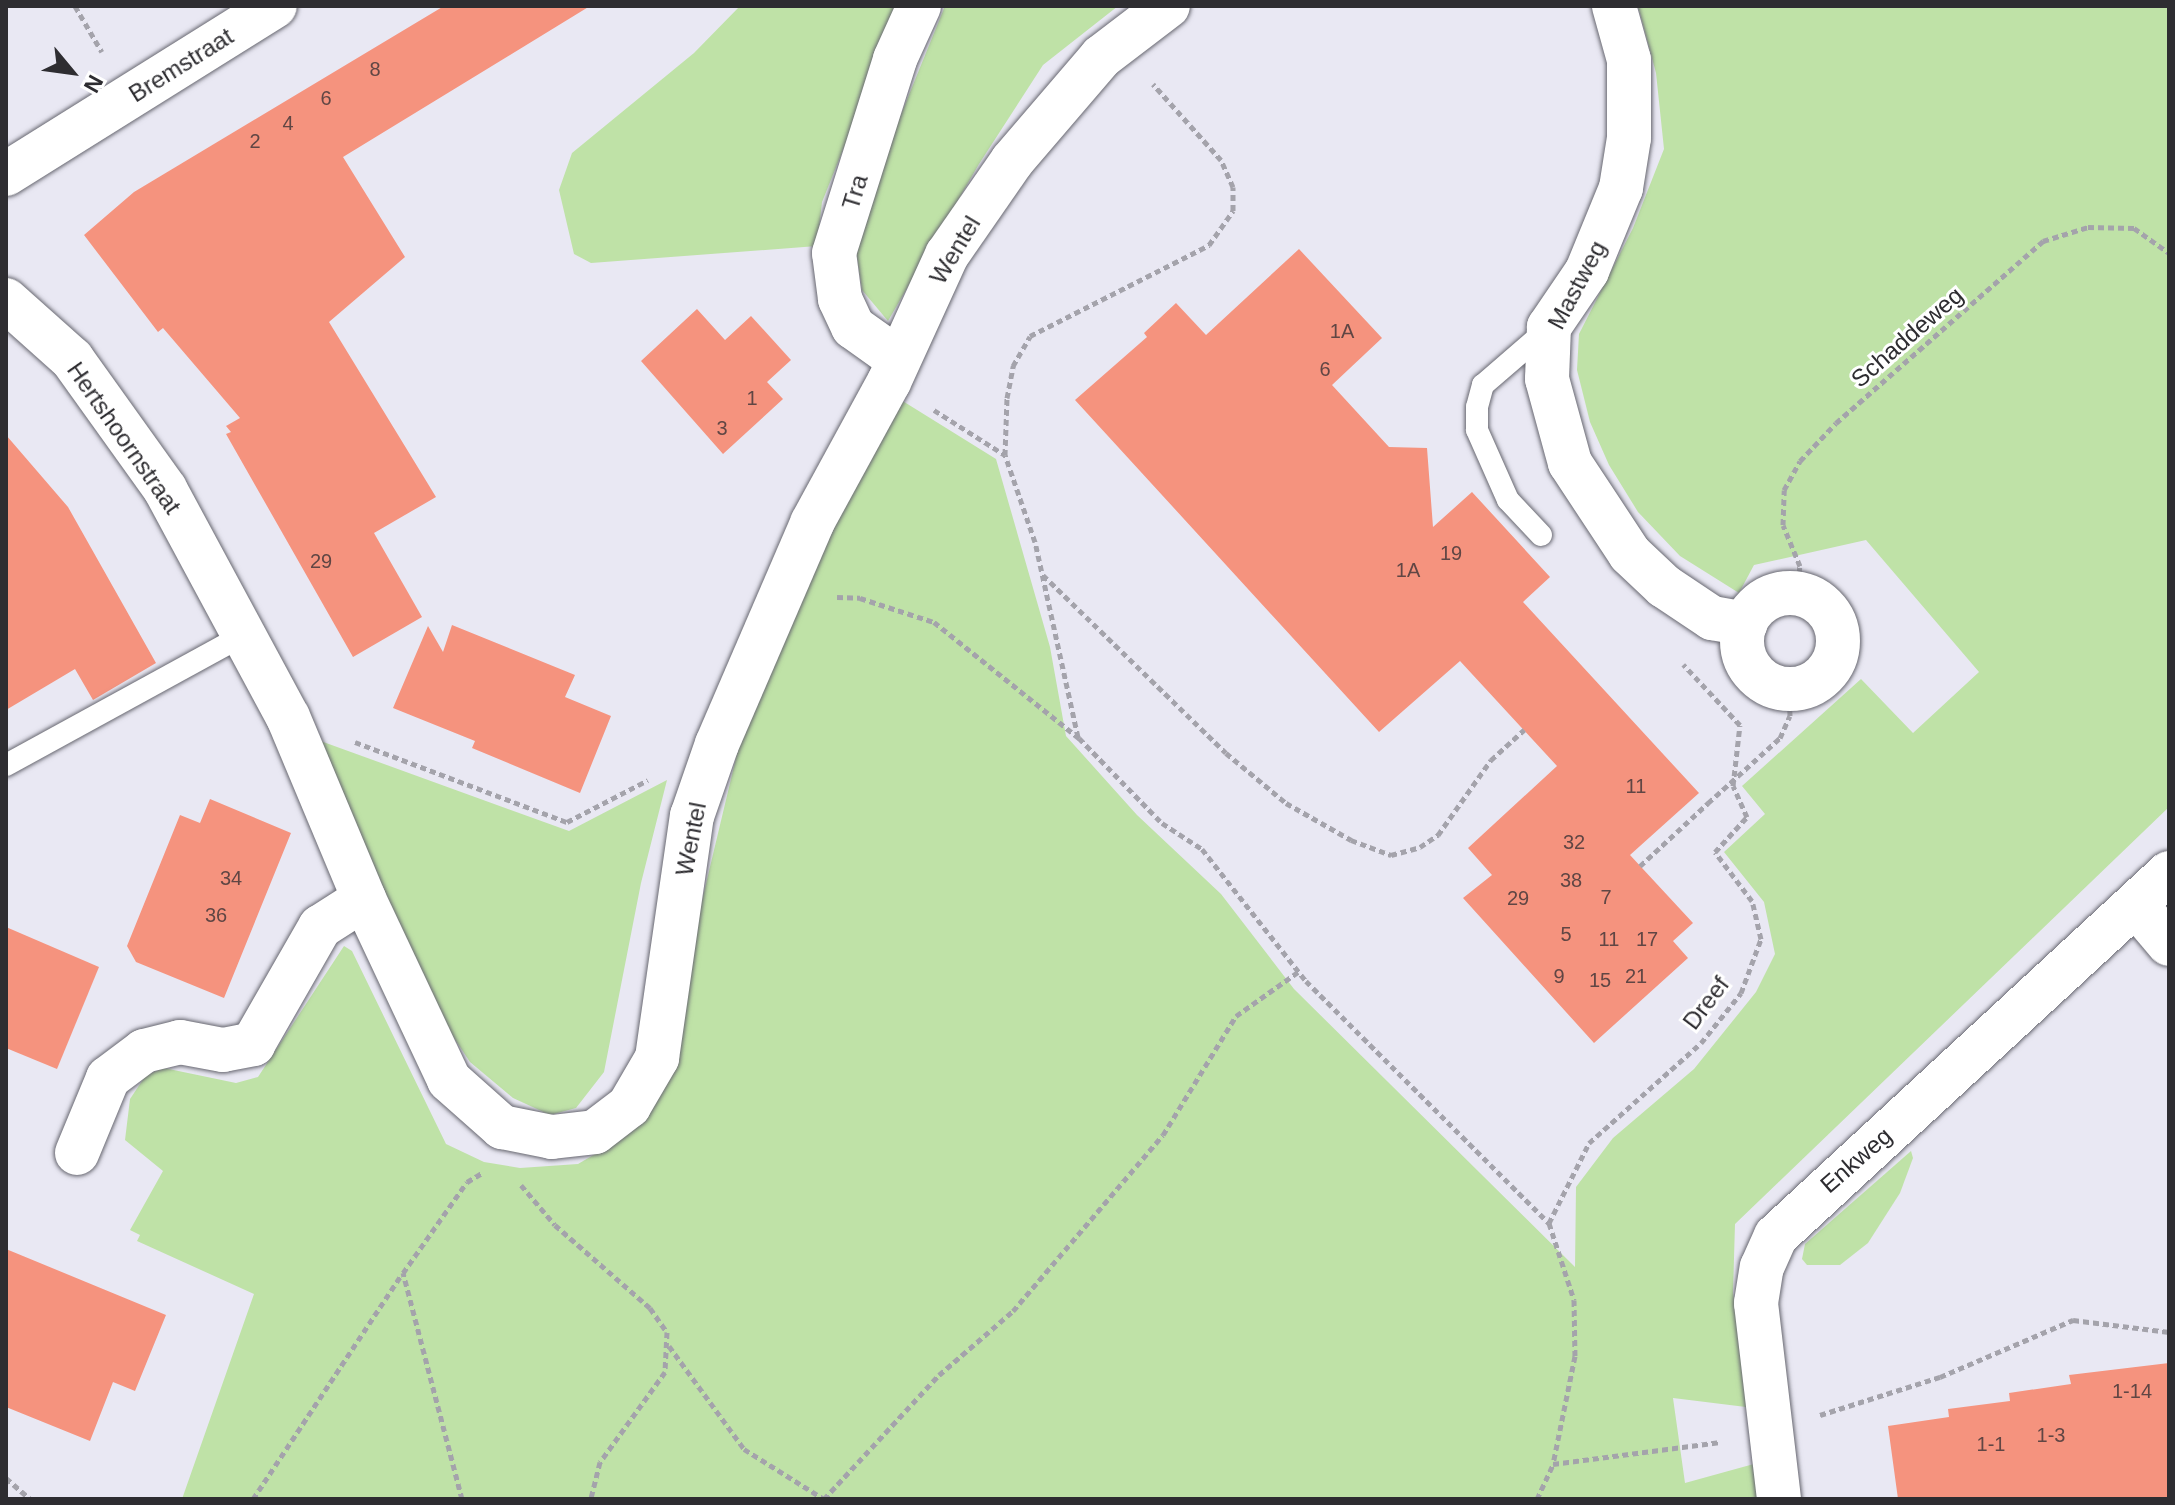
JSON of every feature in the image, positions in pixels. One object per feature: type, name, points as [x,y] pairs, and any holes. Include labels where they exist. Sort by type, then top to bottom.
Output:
[{"type":"street","name":"Bremstraat","points":[[6,174],[275,6]]},
{"type":"street","name":"Tra","points":[[894,370],[853,327],[840,299],[834,253],[895,59],[919,6]]},
{"type":"street","name":"Wentel","points":[[503,1143],[595,1132],[629,1106],[657,1058],[692,816],[717,744],[812,523],[894,370],[947,255],[1012,161],[1116,43],[1168,6]]},
{"type":"street","name":"Mastweg","points":[[1614,6],[1629,60],[1629,138],[1621,188],[1587,271],[1549,327],[1547,379],[1570,463],[1630,554],[1664,586],[1712,618],[1745,624]]},
{"type":"street","name":"Hertshoornstraat","points":[[6,300],[72,359],[165,489],[242,636]]},
{"type":"street","points":[[1797,593],[1825,609],[1835,622],[1837,646],[1819,680],[1789,690],[1761,680],[1750,669],[1744,655],[1745,624],[1766,599],[1797,593]]},
{"type":"street","points":[[242,636],[288,717],[364,899],[449,1080],[503,1143]]},
{"type":"street","name":"Enkweg","points":[[1779,1499],[1756,1303],[1762,1267],[1776,1236],[2169,873]]},
{"type":"street","points":[[77,1153],[108,1078],[144,1051],[180,1042],[223,1050],[253,1044],[320,927],[364,899]]},
{"type":"street","points":[[2136,905],[2169,944]]},
{"type":"lane","points":[[1541,535],[1508,500],[1477,430],[1477,407],[1483,385],[1549,327]]},
{"type":"lane","points":[[6,765],[242,636]]},
{"type":"path","points":[[1079,738],[1042,574],[1005,455],[1013,366],[1030,336],[1209,245],[1233,211],[1233,187],[1221,160],[1116,43]]},
{"type":"path","name":"Schaddeweg","points":[[1797,593],[1800,566],[1783,525],[1784,490],[1800,461],[1836,423],[2043,241],[2088,227],[2134,228],[2169,253]]},
{"type":"path","points":[[894,370],[1005,455]]},
{"type":"path","points":[[1042,574],[1226,753],[1286,803],[1351,840],[1391,855],[1420,847],[1438,835],[1491,760],[1524,730]]},
{"type":"path","points":[[780,596],[860,598],[934,622],[1079,738],[1162,823],[1202,849],[1298,972],[1549,1223],[1574,1300],[1575,1356],[1553,1464],[1537,1499]]},
{"type":"path","name":"Dreef","points":[[1549,1223],[1589,1143],[1701,1043],[1741,993],[1761,939],[1752,901],[1715,852],[1747,817],[1733,786],[1740,725],[1679,660]]},
{"type":"path","points":[[1640,866],[1780,738],[1790,716],[1789,690]]},
{"type":"path","points":[[288,717],[567,822],[717,744]]},
{"type":"path","points":[[253,1499],[403,1273],[467,1182],[503,1143],[555,1225],[661,1320],[669,1346],[744,1449],[824,1499],[939,1375],[1013,1311],[1153,1147],[1236,1016],[1298,972]]},
{"type":"path","points":[[403,1273],[462,1499]]},
{"type":"path","points":[[1805,1419],[1853,1408],[1940,1377],[2073,1320],[2169,1332]]},
{"type":"path","points":[[591,1499],[600,1462],[658,1387],[669,1346]]},
{"type":"path","points":[[1553,1464],[1680,1451],[1734,1439]]},
{"type":"path","points":[[6,1478],[30,1499]]},
{"type":"green space","points":[[740,6],[901,6],[822,202],[817,246],[591,263],[574,254],[559,190],[572,153],[694,53]]},
{"type":"green space","points":[[945,6],[1118,6],[1043,65],[979,164],[888,321],[862,290],[856,250],[891,139]]},
{"type":"green space","points":[[1638,6],[2169,6],[2169,807],[1735,1224],[1733,1293],[1754,1408],[1673,1398],[1685,1483],[1761,1462],[1765,1499],[182,1499],[254,1294],[137,1241],[140,1235],[130,1230],[163,1171],[125,1140],[130,1099],[146,1075],[164,1068],[236,1083],[258,1077],[344,946],[352,951],[446,1144],[484,1162],[520,1168],[578,1164],[626,1136],[652,1110],[741,737],[893,395],[996,459],[1050,647],[1066,736],[1137,815],[1221,894],[1294,989],[1575,1267],[1576,1187],[1613,1138],[1694,1069],[1756,992],[1775,954],[1764,902],[1724,852],[1765,814],[1742,786],[1861,679],[1913,733],[1979,672],[1866,540],[1754,565],[1739,593],[1680,556],[1638,512],[1609,465],[1590,422],[1577,370],[1579,334],[1633,228],[1664,149],[1656,73]]},
{"type":"green space","points":[[315,739],[569,831],[667,780],[641,883],[604,1072],[576,1108],[550,1115],[513,1098],[470,1062],[428,999]]},
{"type":"green space","points":[[1911,1151],[1913,1158],[1900,1193],[1868,1243],[1840,1265],[1807,1265],[1802,1259],[1805,1244]]},
{"type":"building","points":[[444,6],[590,6],[343,157],[405,257],[329,322],[436,497],[374,533],[422,617],[353,657],[226,434],[231,432],[226,426],[240,418],[163,328],[158,332],[84,235],[134,192]]},
{"type":"building","points":[[1299,249],[1382,338],[1332,385],[1389,447],[1427,448],[1433,527],[1472,492],[1550,577],[1523,602],[1699,793],[1630,855],[1693,923],[1673,941],[1688,958],[1594,1043],[1463,898],[1492,875],[1468,848],[1557,766],[1460,661],[1379,732],[1075,400],[1147,337],[1144,333],[1176,303],[1206,335]]},
{"type":"building","points":[[697,309],[725,340],[751,316],[791,360],[767,382],[783,399],[723,454],[641,361]]},
{"type":"building","points":[[6,435],[68,507],[156,663],[93,700],[75,669],[6,710]]},
{"type":"building","points":[[452,625],[575,675],[565,697],[611,716],[580,793],[472,748],[475,741],[393,708],[428,626],[443,652]]},
{"type":"building","points":[[210,799],[291,833],[224,998],[136,962],[127,946],[180,815],[200,823]]},
{"type":"building","points":[[6,927],[99,967],[57,1069],[6,1048]]},
{"type":"building","points":[[6,1249],[166,1315],[135,1391],[113,1382],[90,1441],[6,1407]]},
{"type":"building","points":[[2169,1363],[2169,1499],[1898,1499],[1888,1426],[1949,1417],[1948,1409],[2010,1401],[2009,1393],[2071,1384],[2069,1375]]}]
